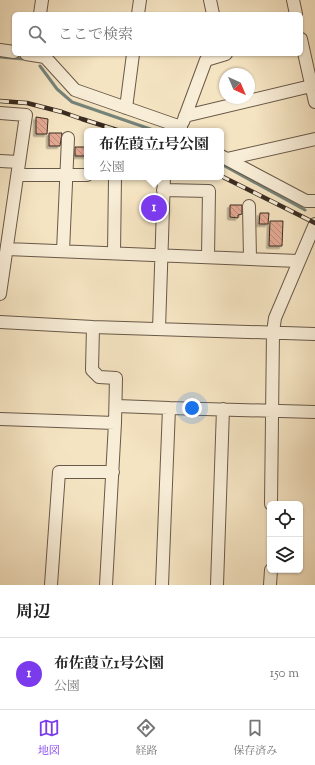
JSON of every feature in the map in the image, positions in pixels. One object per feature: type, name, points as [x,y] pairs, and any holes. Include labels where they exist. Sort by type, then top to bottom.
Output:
[{"type":"street","points":[[40,12],[42,0]]},
{"type":"street","points":[[138,12],[140,0]]},
{"type":"street","points":[[210,0],[213,12]]},
{"type":"street","points":[[293,0],[296,12]]},
{"type":"street","points":[[303,44],[311,62],[312,86],[315,102]]},
{"type":"street","points":[[0,50],[12,52]]},
{"type":"street","points":[[40,56],[45,57],[75,90],[126,108],[182,125],[312,86]]},
{"type":"street","points":[[126,108],[133,56]]},
{"type":"street","points":[[182,125],[207,57]]},
{"type":"street","points":[[0,113],[26,115],[18,174],[5,241],[0,294]]},
{"type":"street","points":[[64,251],[68,138]]},
{"type":"street","points":[[224,158],[315,140]]},
{"type":"street","points":[[224,158],[306,201],[315,201]]},
{"type":"street","points":[[0,161],[19,162]]},
{"type":"street","points":[[18,174],[84,174]]},
{"type":"street","points":[[114,253],[115,180]]},
{"type":"street","points":[[159,329],[164,180]]},
{"type":"street","points":[[163,190],[209,191],[208,257]]},
{"type":"street","points":[[248,206],[250,259]]},
{"type":"street","points":[[271,501],[273,332],[275,318],[315,224]]},
{"type":"street","points":[[5,241],[64,251],[298,261]]},
{"type":"street","points":[[0,322],[93,327],[315,334]]},
{"type":"street","points":[[93,327],[92,370],[99,377],[116,378],[117,406],[106,585]]},
{"type":"street","points":[[117,406],[315,412]]},
{"type":"street","points":[[162,585],[169,408]]},
{"type":"street","points":[[217,585],[223,410]]},
{"type":"street","points":[[0,419],[116,423]]},
{"type":"street","points":[[51,585],[59,472],[113,472]]},
{"type":"street","points":[[270,573],[270,585]]},
{"type":"green space","points":[[147,202],[161,202],[160,215],[147,214]]},
{"type":"building","points":[[36,117],[48,119],[47,134],[36,134]]},
{"type":"building","points":[[49,133],[62,133],[60,146],[49,146]]},
{"type":"building","points":[[75,147],[84,147],[84,156],[75,156]]},
{"type":"building","points":[[230,205],[242,205],[242,214],[238,215],[238,218],[230,217]]},
{"type":"building","points":[[260,213],[269,213],[268,224],[259,224]]},
{"type":"building","points":[[270,221],[283,221],[282,246],[269,246]]},
{"type":"waterway","points":[[0,57],[23,59]]},
{"type":"waterway","points":[[40,66],[57,89],[72,102],[147,128]]},
{"type":"waterway","points":[[224,166],[305,210]]},
{"type":"railway","points":[[0,101],[27,103],[62,112],[110,128]]},
{"type":"railway","points":[[224,178],[315,223]]},
{"type":"place","name":"布佐葭立1号公園","points":[[154,208]]}]
